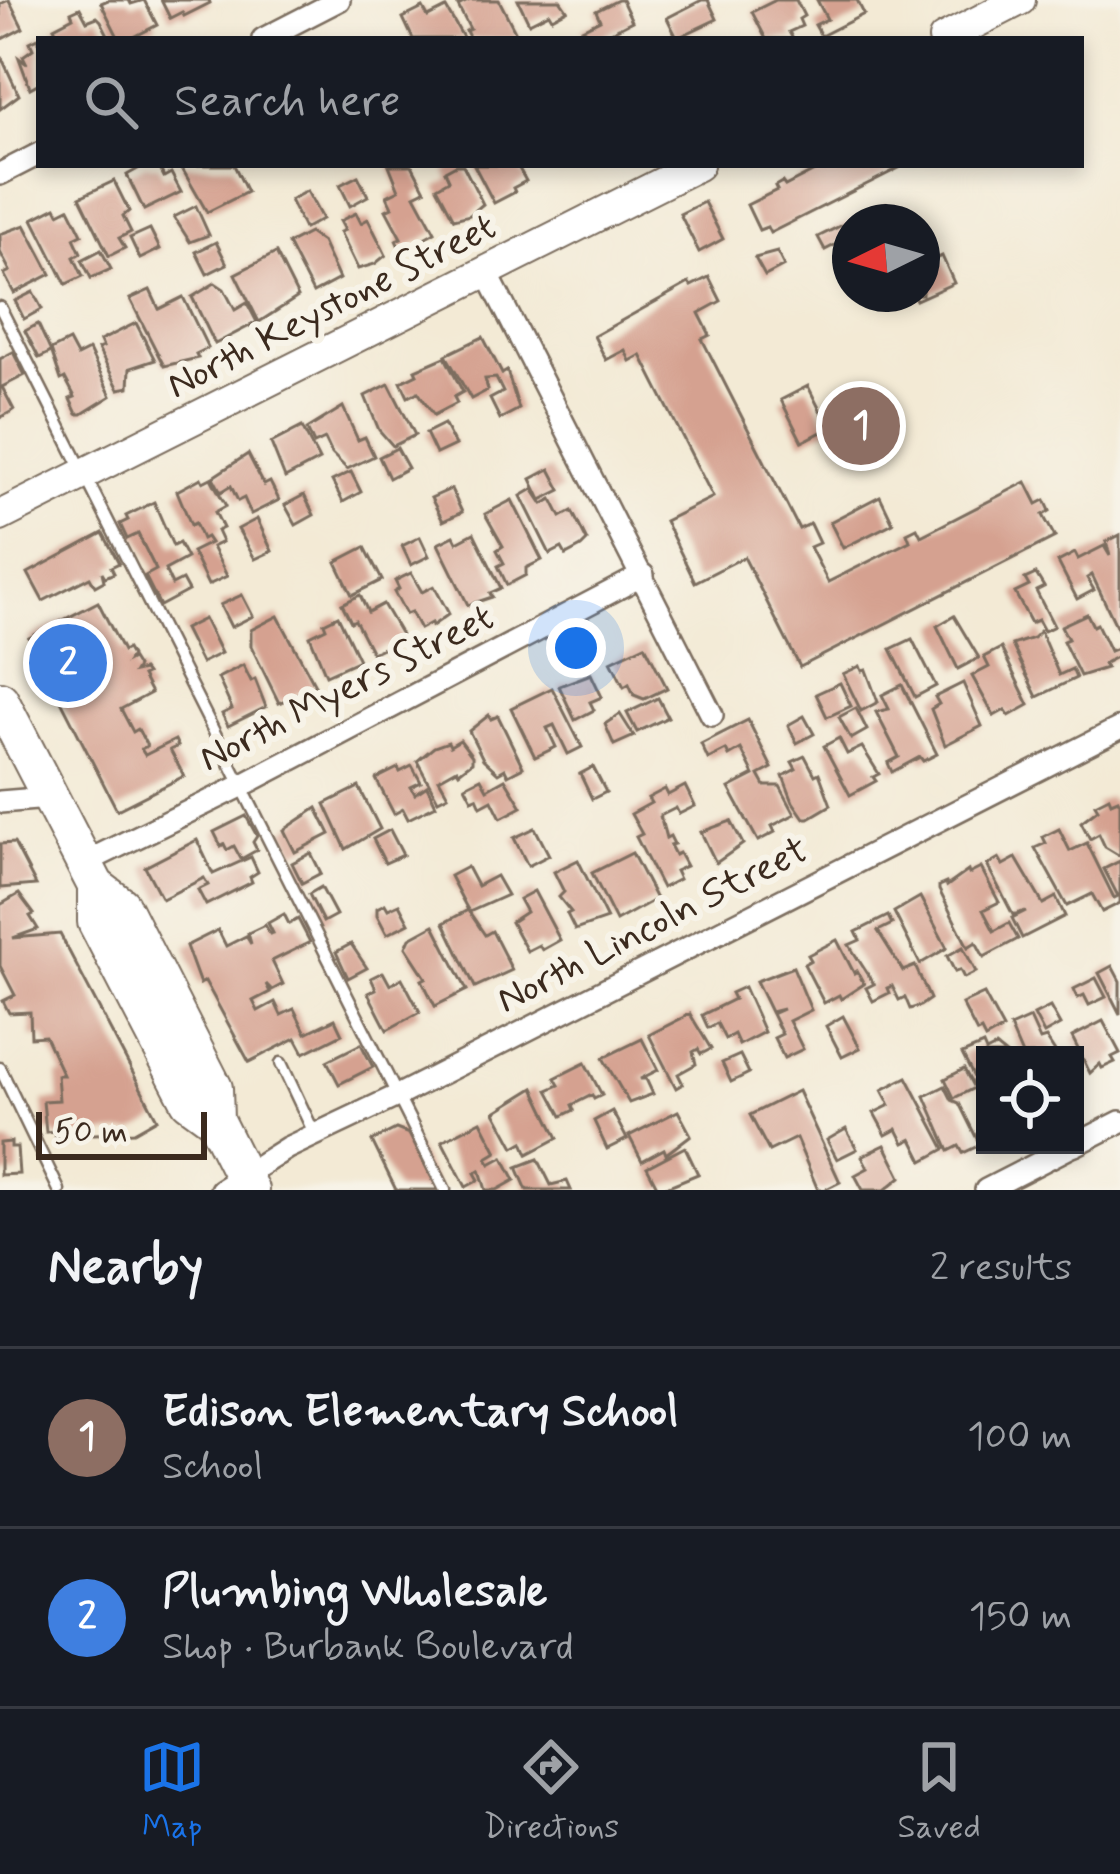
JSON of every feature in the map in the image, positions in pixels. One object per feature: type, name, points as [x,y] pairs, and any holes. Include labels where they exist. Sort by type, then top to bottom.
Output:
[{"type":"main road","points":[[0,700],[90,875],[96,922],[189,1100],[214,1120],[238,1186]]},
{"type":"street","points":[[269,36],[339,0]]},
{"type":"street","points":[[949,36],[999,5]]},
{"type":"street","points":[[0,174],[36,156]]},
{"type":"street","name":"North Keystone Street","points":[[0,516],[692,168]]},
{"type":"street","points":[[487,273],[712,715]]},
{"type":"street","name":"North Myers Street","points":[[90,875],[241,786],[643,575]]},
{"type":"street","name":"North Lincoln Street","points":[[238,1186],[314,1135],[1120,728]]},
{"type":"street","points":[[0,802],[50,798]]},
{"type":"street","points":[[1084,1140],[1120,1122]]},
{"type":"street","points":[[986,1190],[1057,1154]]},
{"type":"lane","points":[[0,308],[445,1190]]},
{"type":"lane","points":[[281,1063],[314,1135]]},
{"type":"lane","points":[[0,1068],[59,1190]]},
{"type":"building","points":[[9,0],[23,28],[0,40],[0,4]]},
{"type":"building","points":[[144,0],[157,25],[136,36],[118,36],[101,3]]},
{"type":"building","points":[[161,0],[209,0],[210,3],[170,18]]},
{"type":"building","points":[[470,0],[499,0],[517,36],[468,36],[470,29],[458,6]]},
{"type":"building","points":[[518,0],[560,0],[567,10],[529,23]]},
{"type":"building","points":[[622,0],[632,21],[603,36],[586,36],[582,29],[600,20],[596,11]]},
{"type":"building","points":[[708,0],[717,19],[676,36],[667,18]]},
{"type":"building","points":[[776,0],[796,0],[804,16],[799,19],[802,26],[789,32],[791,36],[764,36],[752,12]]},
{"type":"building","points":[[817,0],[857,0],[864,14],[821,36],[815,25],[827,19]]},
{"type":"building","points":[[80,8],[87,21],[97,17],[108,36],[58,36],[54,27],[73,17],[71,12]]},
{"type":"building","points":[[423,8],[428,17],[446,8],[462,36],[412,36],[403,18]]},
{"type":"building","points":[[36,39],[36,85],[30,88],[19,58],[27,64],[23,56],[33,49],[30,42]]},
{"type":"building","points":[[0,54],[19,95],[0,109]]},
{"type":"building","points":[[140,168],[160,168],[164,177],[171,173],[181,192],[144,210],[127,175]]},
{"type":"building","points":[[182,168],[235,168],[247,192],[207,212]]},
{"type":"building","points":[[390,168],[414,168],[425,190],[415,195],[435,232],[401,251],[396,240],[401,238],[386,210],[392,207],[387,196],[399,190]]},
{"type":"building","points":[[465,168],[483,204],[470,215],[454,219],[437,187],[449,180],[445,171]]},
{"type":"building","points":[[476,168],[519,168],[526,181],[494,203]]},
{"type":"building","points":[[820,168],[899,168],[770,233],[767,227],[759,230],[747,205],[777,190],[775,186],[782,182],[785,186]]},
{"type":"building","points":[[358,176],[368,196],[350,206],[340,185]]},
{"type":"building","points":[[114,181],[129,211],[123,216],[131,232],[119,238],[125,248],[109,256],[80,197]]},
{"type":"building","points":[[307,191],[322,219],[304,229],[290,200]]},
{"type":"building","points":[[704,202],[723,239],[699,252],[680,214]]},
{"type":"building","points":[[196,206],[209,235],[190,242],[174,217]]},
{"type":"building","points":[[56,207],[59,213],[69,208],[82,234],[74,238],[81,253],[74,257],[83,276],[66,284],[33,219]]},
{"type":"building","points":[[356,213],[361,223],[368,219],[386,255],[358,269],[340,232],[345,230],[340,221]]},
{"type":"building","points":[[25,225],[51,274],[14,293],[4,274],[10,271],[0,252],[0,234]]},
{"type":"building","points":[[150,229],[160,249],[140,259],[130,238]]},
{"type":"building","points":[[832,230],[832,246],[825,250],[818,237]]},
{"type":"building","points":[[309,233],[322,242],[339,279],[313,293],[288,244]]},
{"type":"building","points":[[216,242],[227,264],[207,274],[196,252]]},
{"type":"building","points":[[101,250],[111,269],[91,278],[82,260]]},
{"type":"building","points":[[777,252],[784,266],[765,276],[755,258]]},
{"type":"building","points":[[276,253],[298,297],[259,322],[235,274]]},
{"type":"building","points":[[940,257],[954,283],[940,289]]},
{"type":"building","points":[[709,277],[721,301],[699,313],[710,335],[702,339],[799,529],[810,524],[819,543],[810,547],[828,582],[910,541],[907,533],[917,528],[921,536],[1026,482],[1037,504],[1045,500],[1050,511],[1043,515],[1055,537],[800,667],[744,557],[695,582],[665,521],[713,497],[641,355],[630,361],[625,350],[606,360],[594,336],[689,283]]},
{"type":"building","points":[[215,283],[224,289],[235,310],[247,303],[257,322],[215,344],[192,297]]},
{"type":"building","points":[[150,290],[159,309],[183,297],[208,348],[196,354],[198,358],[164,366],[130,299]]},
{"type":"building","points":[[33,292],[42,309],[24,319],[15,301]]},
{"type":"building","points":[[136,323],[155,360],[130,368],[129,387],[119,389],[98,349],[103,347],[100,341]]},
{"type":"building","points":[[38,324],[51,352],[39,358],[25,331]]},
{"type":"building","points":[[483,337],[502,374],[507,371],[519,409],[500,419],[490,399],[503,392],[496,378],[485,379],[488,390],[471,399],[446,355]]},
{"type":"building","points":[[69,341],[77,356],[89,350],[111,396],[82,414],[77,414],[70,399],[75,397],[65,378],[61,380],[51,350]]},
{"type":"building","points":[[13,352],[25,375],[2,387],[14,410],[0,418],[0,359]]},
{"type":"building","points":[[445,357],[463,392],[454,397],[457,403],[434,415],[418,392],[408,397],[401,382]]},
{"type":"building","points":[[389,384],[415,435],[393,446],[379,430],[365,396]]},
{"type":"building","points":[[808,386],[829,428],[802,442],[781,400]]},
{"type":"building","points":[[343,407],[358,440],[365,437],[374,456],[347,469],[325,439],[314,444],[307,429]]},
{"type":"building","points":[[444,424],[455,445],[436,454],[426,433]]},
{"type":"building","points":[[302,427],[319,460],[285,478],[271,443]]},
{"type":"building","points":[[397,448],[408,468],[389,478],[379,457]]},
{"type":"building","points":[[248,454],[264,485],[270,482],[279,500],[251,514],[244,498],[238,501],[231,486],[221,492],[213,477]]},
{"type":"building","points":[[550,469],[561,490],[541,500],[531,479]]},
{"type":"building","points":[[351,472],[361,492],[343,502],[332,481]]},
{"type":"building","points":[[201,478],[203,482],[211,478],[226,506],[215,512],[223,528],[217,531],[222,542],[212,547],[227,576],[208,585],[192,552],[210,543],[202,539],[195,523],[191,525],[177,491]]},
{"type":"building","points":[[451,489],[462,512],[443,521],[431,498]]},
{"type":"building","points":[[533,489],[543,504],[552,499],[561,517],[572,511],[587,541],[581,547],[566,555],[562,548],[550,554],[521,496]]},
{"type":"building","points":[[304,495],[314,515],[296,525],[285,505]]},
{"type":"building","points":[[880,496],[893,523],[843,548],[830,522]]},
{"type":"building","points":[[512,500],[542,560],[507,585],[498,566],[504,563],[497,550],[503,546],[485,514]]},
{"type":"building","points":[[154,502],[173,546],[179,543],[187,558],[165,570],[172,585],[182,580],[188,591],[160,606],[145,576],[156,570],[138,534],[127,539],[120,524]]},
{"type":"building","points":[[257,519],[272,551],[255,559],[238,529]]},
{"type":"building","points":[[103,533],[119,563],[111,567],[114,573],[105,577],[102,572],[104,581],[95,586],[90,577],[43,601],[28,573]]},
{"type":"building","points":[[474,533],[501,588],[490,593],[492,597],[468,605],[438,544],[454,536],[457,542]]},
{"type":"building","points":[[1120,535],[1120,634],[1092,575],[1087,578],[1094,590],[1077,599],[1058,562],[1075,553],[1078,559],[1104,546],[1110,556],[1106,542]]},
{"type":"building","points":[[420,537],[429,556],[411,565],[402,546]]},
{"type":"building","points":[[365,547],[382,580],[352,595],[336,562]]},
{"type":"building","points":[[411,573],[422,592],[434,586],[449,614],[432,626],[420,629],[394,592],[399,589],[395,581]]},
{"type":"building","points":[[1036,574],[1044,587],[1036,591],[1054,626],[1044,631],[1038,620],[1031,623],[1015,593],[1029,586],[1025,579]]},
{"type":"building","points":[[242,595],[253,616],[231,627],[220,605]]},
{"type":"building","points":[[360,595],[368,612],[383,604],[403,638],[372,653],[342,604]]},
{"type":"building","points":[[98,602],[123,651],[127,649],[131,656],[128,661],[132,659],[137,667],[134,672],[146,674],[142,676],[151,693],[121,709],[147,746],[141,749],[145,755],[175,740],[178,746],[170,750],[184,776],[117,810],[29,638]]},
{"type":"building","points":[[1087,614],[1110,651],[1120,647],[1120,655],[1103,664],[1106,668],[1080,676],[1061,626]]},
{"type":"building","points":[[278,616],[315,685],[279,703],[251,646],[251,630]]},
{"type":"building","points":[[338,616],[359,660],[326,675],[310,636]]},
{"type":"building","points":[[954,616],[979,658],[958,669],[937,626]]},
{"type":"building","points":[[204,619],[221,653],[201,663],[184,629]]},
{"type":"building","points":[[1040,631],[1059,675],[1072,669],[1076,678],[1037,697],[1012,645]]},
{"type":"building","points":[[912,639],[936,686],[915,697],[891,649]]},
{"type":"building","points":[[645,645],[667,688],[644,699],[634,695],[629,684],[624,687],[611,661]]},
{"type":"building","points":[[1001,648],[1029,705],[1009,716],[1005,710],[994,716],[972,676],[989,667],[984,657]]},
{"type":"building","points":[[243,665],[251,681],[255,679],[266,707],[228,726],[222,714],[232,709],[218,678]]},
{"type":"building","points":[[860,666],[878,702],[861,711],[843,674]]},
{"type":"building","points":[[591,674],[602,697],[590,702],[594,710],[575,720],[559,686]]},
{"type":"building","points":[[840,683],[851,706],[827,717],[816,694]]},
{"type":"building","points":[[963,683],[982,726],[945,745],[931,709],[939,704],[935,697]]},
{"type":"building","points":[[902,685],[937,754],[892,772],[888,763],[899,757],[876,712],[889,709],[882,695]]},
{"type":"building","points":[[552,688],[582,747],[568,754],[554,725],[547,728],[556,747],[535,757],[511,708]]},
{"type":"building","points":[[658,698],[668,717],[637,732],[627,713]]},
{"type":"building","points":[[856,708],[867,730],[851,739],[839,717]]},
{"type":"building","points":[[620,714],[634,736],[614,745],[605,724]]},
{"type":"building","points":[[489,715],[491,719],[498,716],[523,767],[508,775],[505,769],[498,773],[483,759],[469,731]]},
{"type":"building","points":[[804,716],[814,734],[797,743],[788,725]]},
{"type":"building","points":[[748,720],[772,768],[759,775],[765,786],[780,786],[795,814],[772,826],[775,832],[758,841],[729,788],[754,775],[741,749],[708,759],[701,744]]},
{"type":"building","points":[[839,738],[847,754],[862,747],[879,774],[873,777],[876,781],[850,795],[824,746]]},
{"type":"building","points":[[460,740],[472,762],[439,779],[448,795],[438,800],[417,761],[434,747]]},
{"type":"building","points":[[805,756],[815,775],[819,773],[831,805],[809,818],[793,802],[783,776],[796,769],[792,762]]},
{"type":"building","points":[[412,766],[421,782],[411,787],[415,794],[427,786],[436,805],[408,819],[403,809],[394,814],[376,779]]},
{"type":"building","points":[[593,767],[606,792],[592,799],[580,774]]},
{"type":"building","points":[[481,778],[487,789],[505,779],[522,807],[501,818],[492,800],[481,806],[465,786]]},
{"type":"building","points":[[685,786],[695,806],[660,816],[666,838],[670,836],[675,855],[679,853],[686,866],[675,871],[679,879],[662,888],[636,837],[642,834],[631,814],[665,789],[668,795]]},
{"type":"building","points":[[359,787],[380,829],[346,849],[325,804]]},
{"type":"building","points":[[1109,797],[1120,803],[1120,856],[1105,847],[1099,834],[1090,839],[1081,822],[1098,809],[1095,804]]},
{"type":"building","points":[[317,808],[330,834],[295,852],[284,830]]},
{"type":"building","points":[[246,816],[257,836],[253,842],[257,850],[241,859],[234,846],[227,850],[221,846],[214,832]]},
{"type":"building","points":[[731,821],[743,844],[716,863],[701,832]]},
{"type":"building","points":[[535,828],[549,855],[528,866],[514,838]]},
{"type":"building","points":[[1059,829],[1070,851],[1087,843],[1114,898],[1118,896],[1104,869],[1120,861],[1120,903],[1102,912],[1092,894],[1067,906],[1035,848],[1046,843],[1043,837]]},
{"type":"building","points":[[390,830],[403,855],[385,863],[373,839]]},
{"type":"building","points":[[197,840],[213,874],[251,857],[258,872],[250,877],[252,882],[206,905],[198,890],[208,885],[204,878],[162,899],[145,867]]},
{"type":"building","points":[[14,843],[36,885],[0,888],[0,844]]},
{"type":"building","points":[[311,853],[321,873],[302,883],[292,863]]},
{"type":"building","points":[[632,853],[656,899],[616,921],[592,873]]},
{"type":"building","points":[[999,858],[1003,865],[1016,858],[1043,904],[1056,897],[1065,916],[1022,938],[1012,918],[1026,911],[1013,915],[987,865]]},
{"type":"building","points":[[578,860],[607,919],[575,930],[567,914],[571,912],[559,897],[564,892],[554,872]]},
{"type":"building","points":[[467,867],[477,886],[496,876],[507,895],[469,912],[450,876]]},
{"type":"building","points":[[981,868],[999,902],[983,910],[994,931],[1009,923],[1018,939],[984,957],[976,942],[968,947],[939,890]]},
{"type":"building","points":[[321,887],[336,915],[323,922],[309,894]]},
{"type":"building","points":[[534,891],[560,940],[542,950],[539,945],[527,951],[511,922],[526,912],[519,899]]},
{"type":"building","points":[[19,894],[34,914],[30,916],[38,929],[13,938],[60,934],[157,1119],[134,1132],[55,1136],[54,1131],[46,1132],[43,1101],[59,1100],[57,1075],[63,1075],[45,1036],[31,1037],[30,1012],[9,1013],[3,1001],[15,995],[0,966],[0,905]]},
{"type":"building","points":[[920,897],[947,948],[920,964],[894,912]]},
{"type":"building","points":[[385,904],[388,909],[399,904],[409,923],[387,934],[377,915],[377,908]]},
{"type":"building","points":[[468,910],[485,935],[492,931],[512,970],[475,987],[444,923]]},
{"type":"building","points":[[284,914],[289,924],[298,919],[310,942],[272,961],[283,984],[272,990],[266,984],[270,992],[253,1001],[258,1011],[275,1002],[281,1015],[294,1009],[306,1033],[335,1019],[342,1034],[304,1053],[296,1038],[249,1062],[205,981],[200,984],[186,946],[218,930],[226,946],[246,936],[251,944],[248,933],[265,925],[273,933],[268,923]]},
{"type":"building","points":[[888,916],[892,924],[878,931],[903,971],[915,966],[930,999],[910,1009],[892,986],[887,988],[889,993],[873,1001],[866,988],[874,984],[849,945],[860,940],[856,932]]},
{"type":"building","points":[[434,925],[467,990],[435,1006],[422,980],[426,978],[406,947],[410,938]]},
{"type":"building","points":[[837,940],[864,984],[841,999],[839,995],[824,1003],[804,964],[811,960],[808,955]]},
{"type":"building","points":[[351,944],[367,968],[348,978],[336,952]]},
{"type":"building","points":[[963,947],[976,972],[964,978],[947,956]]},
{"type":"building","points":[[1112,966],[1120,981],[1120,1014],[1099,973]]},
{"type":"building","points":[[793,967],[811,1010],[789,1021],[803,1049],[784,1058],[774,1038],[782,1034],[772,1014],[783,1009],[771,1012],[756,981]]},
{"type":"building","points":[[383,972],[390,985],[402,978],[420,1012],[387,1030],[368,993],[376,989],[371,978]]},
{"type":"building","points":[[1096,978],[1106,997],[1089,1005],[1074,989]]},
{"type":"building","points":[[744,987],[764,1032],[739,1045],[734,1034],[725,1039],[717,1023],[708,1028],[702,1015],[734,999],[731,993]]},
{"type":"building","points":[[984,994],[1003,1029],[985,1039],[962,1004]]},
{"type":"building","points":[[1050,1007],[1060,1025],[1044,1034],[1034,1015]]},
{"type":"building","points":[[690,1014],[711,1049],[693,1052],[696,1064],[678,1074],[683,1084],[676,1088],[649,1035]]},
{"type":"building","points":[[843,1016],[860,1048],[842,1057],[826,1026]]},
{"type":"building","points":[[1030,1018],[1040,1040],[1046,1038],[1051,1046],[1018,1046],[1010,1027]]},
{"type":"building","points":[[1103,1021],[1120,1053],[1112,1057],[1115,1062],[1102,1068],[1100,1064],[1090,1073],[1084,1046],[1076,1046],[1072,1037]]},
{"type":"building","points":[[642,1039],[658,1070],[640,1079],[646,1079],[653,1094],[629,1103],[603,1058]]},
{"type":"building","points":[[361,1044],[373,1067],[339,1084],[327,1061]]},
{"type":"building","points":[[976,1048],[976,1081],[962,1054]]},
{"type":"building","points":[[740,1055],[749,1073],[731,1082],[722,1063]]},
{"type":"building","points":[[585,1063],[602,1095],[572,1105],[574,1110],[562,1116],[548,1090],[559,1085],[555,1078]]},
{"type":"building","points":[[964,1069],[974,1088],[954,1098],[945,1079]]},
{"type":"building","points":[[907,1077],[945,1149],[923,1161],[912,1139],[904,1143],[897,1129],[886,1135],[874,1113],[890,1105],[882,1090]]},
{"type":"building","points":[[945,1086],[959,1103],[976,1147],[963,1153],[959,1146],[949,1151],[925,1096]]},
{"type":"building","points":[[534,1088],[558,1138],[528,1154],[523,1142],[514,1147],[495,1112]]},
{"type":"building","points":[[798,1091],[840,1182],[824,1190],[818,1190],[796,1138],[769,1151],[750,1115]]},
{"type":"building","points":[[612,1111],[627,1139],[607,1149],[594,1121]]},
{"type":"building","points":[[678,1111],[691,1135],[666,1154],[664,1149],[642,1161],[629,1136]]},
{"type":"building","points":[[481,1121],[497,1152],[487,1158],[490,1164],[503,1157],[515,1180],[497,1190],[486,1190],[480,1170],[475,1173],[479,1180],[466,1187],[442,1141]]},
{"type":"building","points":[[396,1129],[409,1134],[438,1190],[396,1190],[372,1141]]},
{"type":"building","points":[[846,1129],[857,1149],[837,1159],[827,1140]]},
{"type":"building","points":[[11,1142],[11,1147],[17,1147],[19,1174],[0,1175],[0,1143]]},
{"type":"building","points":[[885,1145],[901,1177],[885,1190],[863,1190],[855,1175],[868,1168],[862,1156]]},
{"type":"building","points":[[685,1147],[698,1174],[659,1190],[647,1167]]},
{"type":"building","points":[[538,1159],[551,1185],[567,1181],[571,1190],[527,1190],[517,1167]]},
{"type":"place","name":"Edison Elementary School","points":[[861,426]]},
{"type":"place","name":"Plumbing Wholesale","points":[[68,663]]}]
